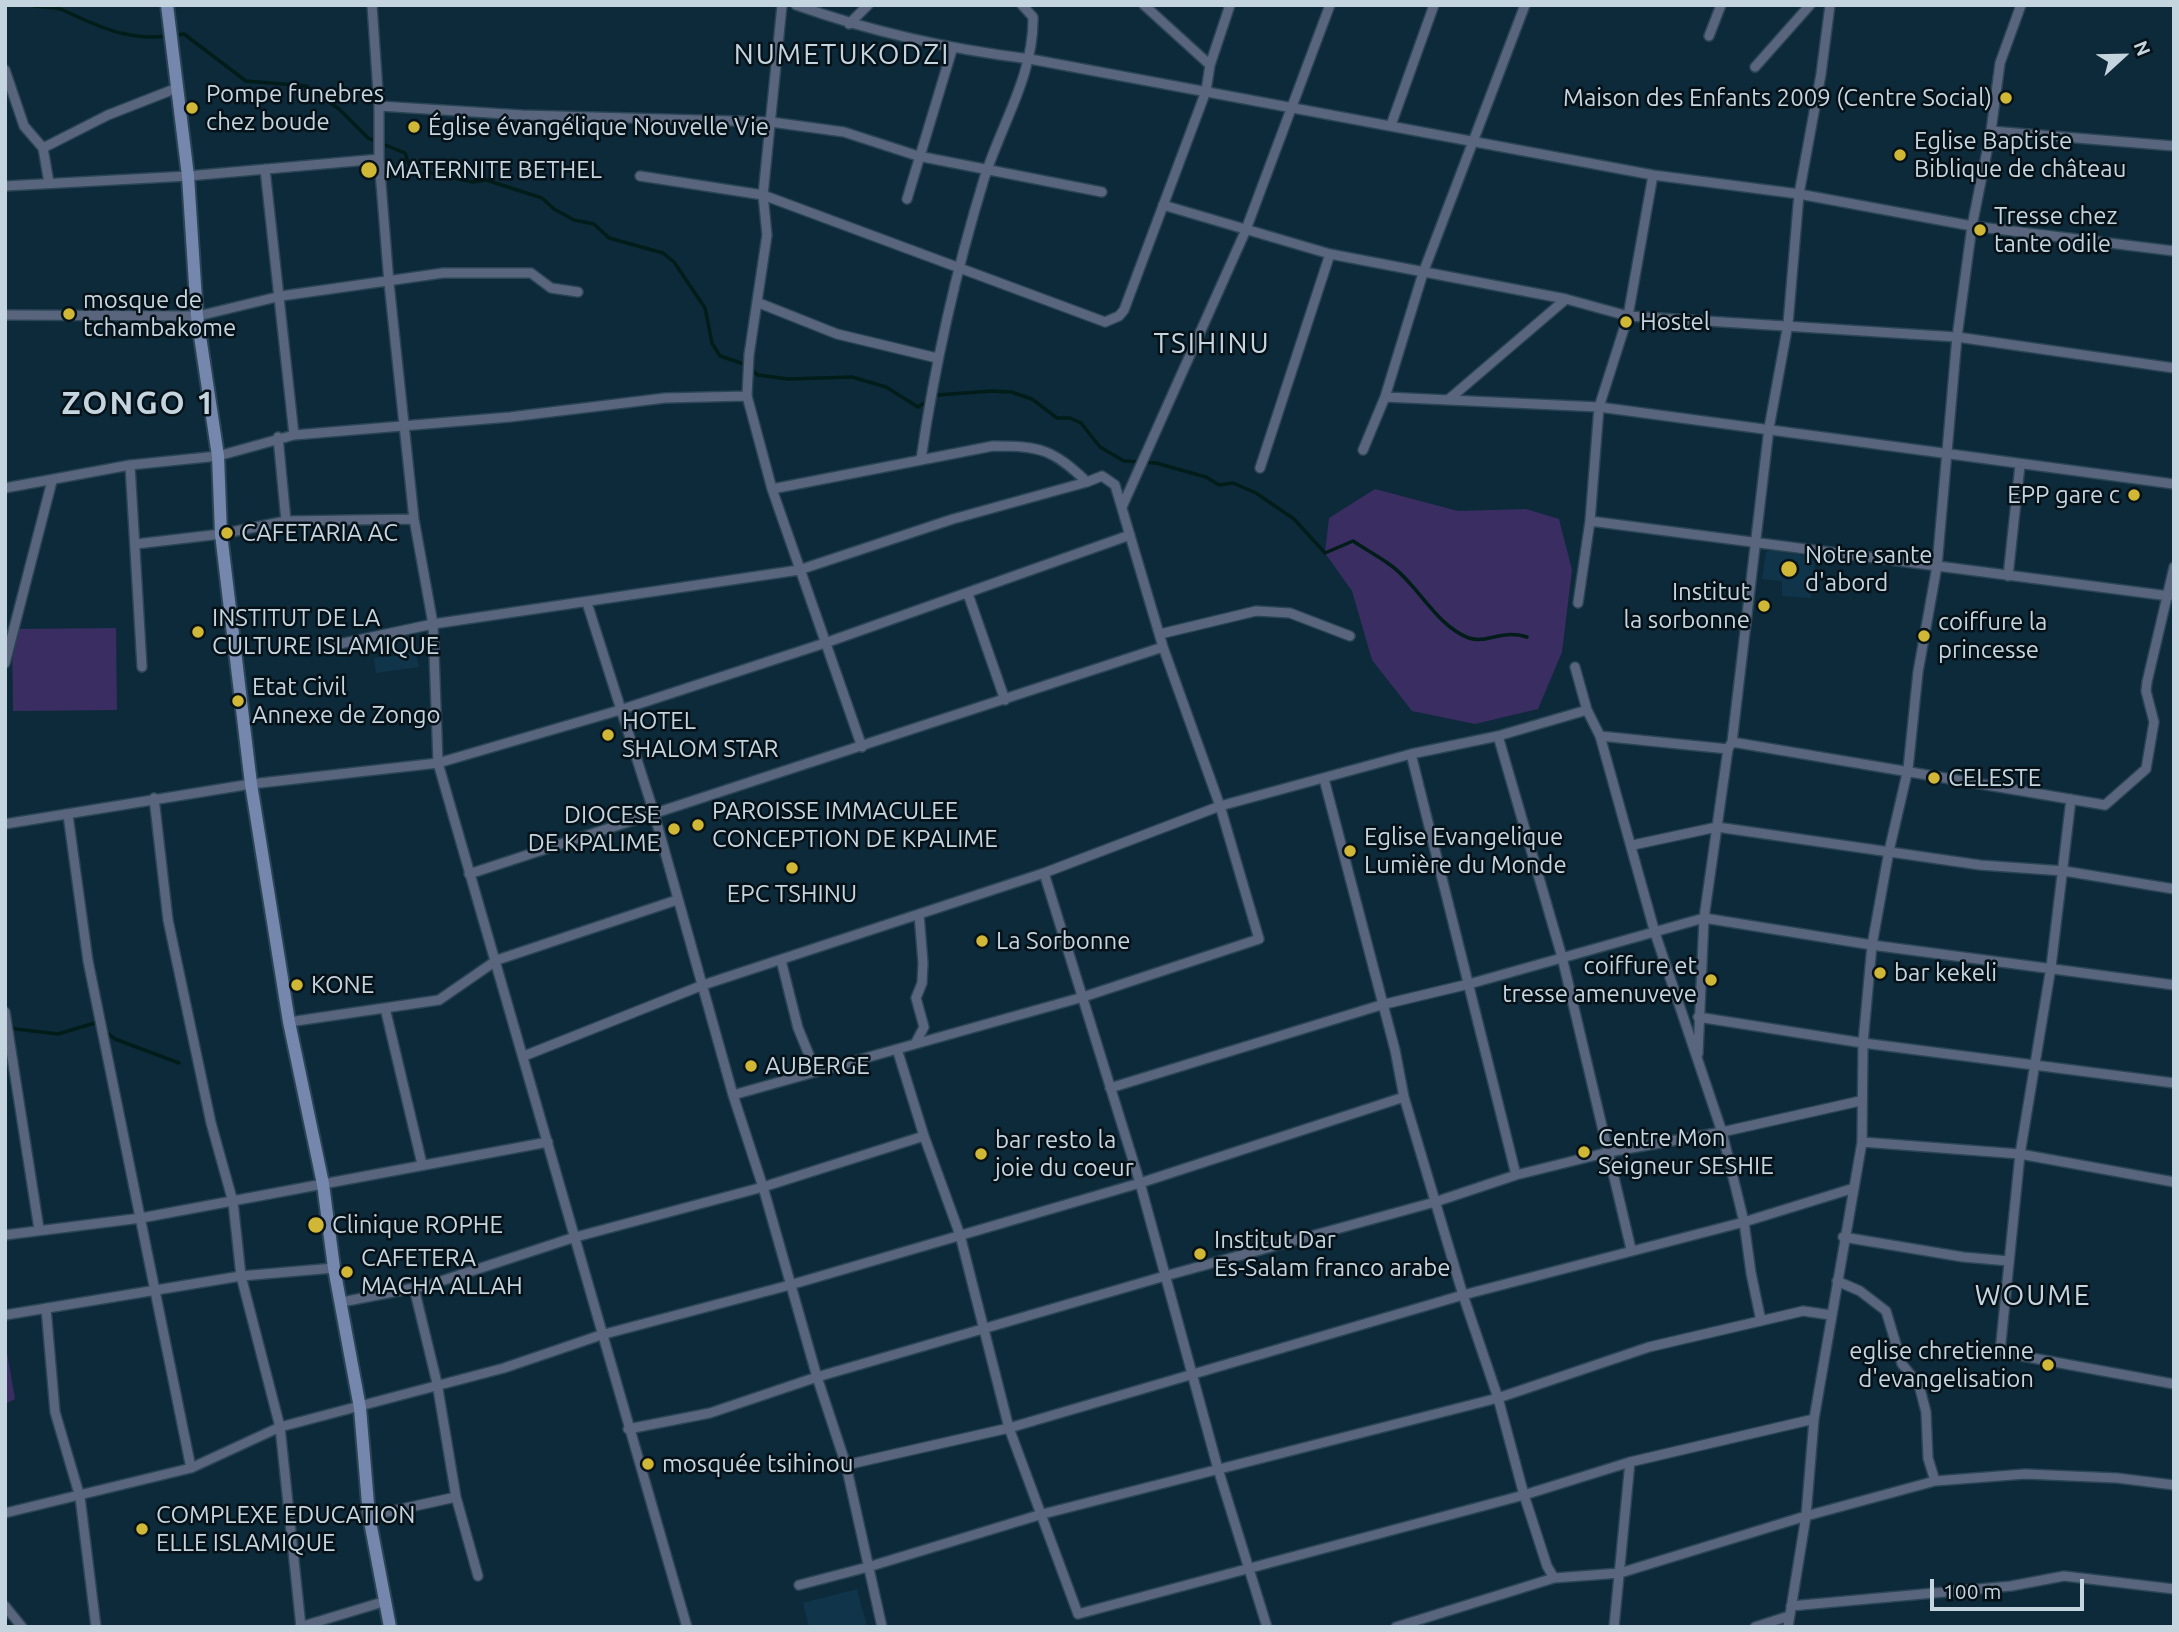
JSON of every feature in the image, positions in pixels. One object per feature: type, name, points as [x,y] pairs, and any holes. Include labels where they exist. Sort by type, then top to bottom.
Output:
[{"type":"street","points":[[167,5],[188,176],[197,316],[218,456],[220,534],[251,783],[289,1022],[323,1184],[334,1268],[360,1408],[369,1516],[390,1627]]},
{"type":"street","points":[[372,5],[379,106],[379,159],[389,283],[414,519],[433,624],[438,763],[469,874],[497,960],[572,1238],[687,1627]]},
{"type":"street","points":[[782,5],[763,195],[767,234],[759,303],[749,355],[747,396],[772,489],[862,747]]},
{"type":"street","points":[[796,5],[849,24],[952,50],[1030,59],[1206,91],[1290,110],[1391,125],[1653,175],[1799,194],[1972,226],[2174,251]]},
{"type":"street","points":[[849,24],[868,5]]},
{"type":"street","points":[[921,459],[937,358],[958,265],[986,172],[1030,59],[1033,17],[1022,5]]},
{"type":"street","points":[[1144,5],[1210,65]]},
{"type":"street","points":[[640,176],[763,195],[884,242],[958,265],[1105,321],[1112,319],[1124,310],[1206,91],[1210,65],[1230,5]]},
{"type":"street","points":[[1122,508],[1245,232],[1330,5]]},
{"type":"street","points":[[1391,125],[1434,5]]},
{"type":"street","points":[[1363,450],[1385,397],[1423,273],[1525,5]]},
{"type":"street","points":[[1709,36],[1721,5]]},
{"type":"street","points":[[1755,67],[1810,5]]},
{"type":"street","points":[[1698,1054],[1704,918],[1730,746],[1769,428],[1788,324],[1799,194],[1821,74],[1830,5]]},
{"type":"street","points":[[1789,1617],[1806,1516],[1814,1419],[1851,1189],[1862,1142],[1860,1101],[1872,945],[1889,851],[1908,769],[1917,672],[1937,566],[1957,337],[1972,226],[1991,131],[2000,62],[2021,5]]},
{"type":"street","points":[[907,199],[952,50]]},
{"type":"street","points":[[5,70],[24,126],[43,148],[49,183]]},
{"type":"street","points":[[43,148],[108,115],[177,88]]},
{"type":"street","points":[[379,106],[522,115],[771,122],[844,132],[918,156],[986,172],[1102,192]]},
{"type":"street","points":[[1991,131],[2174,146]]},
{"type":"street","points":[[5,186],[188,176],[379,159]]},
{"type":"street","points":[[265,169],[295,435]]},
{"type":"street","points":[[1578,603],[1590,521],[1599,407],[1628,316],[1653,175]]},
{"type":"street","points":[[1163,205],[1245,232],[1330,254],[1566,299],[1628,316],[1788,324],[1957,337],[2174,368]]},
{"type":"street","points":[[1260,468],[1330,254]]},
{"type":"street","points":[[5,315],[197,316],[281,296],[389,283],[443,273],[531,273],[551,288],[578,292]]},
{"type":"street","points":[[1448,400],[1566,299]]},
{"type":"street","points":[[759,303],[837,334],[937,358]]},
{"type":"street","points":[[5,488],[130,465],[218,456],[278,437],[406,427],[664,398],[747,396]]},
{"type":"street","points":[[1385,397],[1599,407],[2174,484]]},
{"type":"street","points":[[278,437],[286,521]]},
{"type":"street","points":[[772,489],[993,446],[1028,446],[1059,456],[1087,482]]},
{"type":"street","points":[[2008,576],[2020,464]]},
{"type":"street","points":[[130,465],[142,667]]},
{"type":"street","points":[[339,644],[433,624],[799,570],[953,519],[1102,477],[1115,485],[1163,647],[1220,806],[1259,939],[1083,997],[733,1095]]},
{"type":"street","points":[[5,663],[9,634],[52,481]]},
{"type":"street","points":[[135,544],[220,534],[286,521],[414,519]]},
{"type":"street","points":[[1590,521],[2169,596]]},
{"type":"street","points":[[5,824],[68,815],[153,797],[251,783],[438,763],[620,710],[825,643],[1130,535]]},
{"type":"street","points":[[1601,736],[1730,746],[1908,769],[2105,805],[2146,769],[2154,722],[2146,691],[2147,681],[2174,567]]},
{"type":"street","points":[[968,594],[1005,700]]},
{"type":"street","points":[[587,603],[654,813],[733,1095],[846,1465],[882,1627]]},
{"type":"street","points":[[1160,634],[1256,611],[1290,613],[1350,636]]},
{"type":"street","points":[[469,874],[1163,647]]},
{"type":"street","points":[[1575,667],[1587,710],[1601,736],[1655,933],[1698,1054],[1722,1132],[1744,1222],[1761,1321]]},
{"type":"street","points":[[524,1056],[703,985],[1044,873],[1220,806],[1411,754],[1498,736],[1587,710]]},
{"type":"street","points":[[1498,736],[1562,957],[1631,1249]]},
{"type":"street","points":[[1411,754],[1516,1175]]},
{"type":"street","points":[[1324,779],[1381,1005],[1395,1050],[1404,1097],[1463,1295],[1498,1398],[1524,1494],[1547,1566],[1554,1578]]},
{"type":"street","points":[[153,797],[168,920],[211,1123],[233,1202],[241,1276],[280,1427],[301,1627],[386,1601]]},
{"type":"street","points":[[2070,799],[2064,871],[2051,967],[2020,1154],[2000,1352],[2174,1384]]},
{"type":"street","points":[[68,815],[88,961],[123,1145],[141,1218],[191,1468]]},
{"type":"street","points":[[1633,845],[1717,827],[1980,865],[2064,871],[2174,889]]},
{"type":"street","points":[[1044,873],[1140,1183],[1218,1469],[1267,1627]]},
{"type":"street","points":[[289,1022],[439,1000],[497,960],[677,900]]},
{"type":"street","points":[[915,1044],[924,1027],[916,998],[922,983],[923,963],[919,914]]},
{"type":"street","points":[[1110,1088],[1381,1005],[1469,984],[1704,918],[1872,945],[2174,985]]},
{"type":"street","points":[[780,960],[798,1028],[816,1072]]},
{"type":"street","points":[[385,1008],[422,1164]]},
{"type":"street","points":[[5,1012],[39,1229]]},
{"type":"street","points":[[1698,1017],[1863,1043],[2174,1083]]},
{"type":"street","points":[[897,1049],[924,1136],[960,1235],[1009,1427],[1039,1515],[1078,1615],[1524,1494],[1630,1462],[1814,1419]]},
{"type":"street","points":[[5,1513],[191,1468],[280,1427],[360,1408],[437,1383],[505,1368],[601,1335],[789,1285],[1140,1183],[1404,1097]]},
{"type":"street","points":[[628,1429],[710,1413],[817,1377],[1165,1276],[1435,1202],[1516,1175],[1609,1152],[1722,1132],[1860,1101]]},
{"type":"street","points":[[342,1302],[414,1288],[572,1238],[763,1187],[924,1136]]},
{"type":"street","points":[[5,1235],[141,1218],[548,1142]]},
{"type":"street","points":[[1862,1142],[2020,1154],[2174,1182]]},
{"type":"street","points":[[846,1465],[1009,1427],[1463,1295],[1631,1249],[1744,1222],[1851,1189]]},
{"type":"street","points":[[1843,1237],[1963,1257],[2009,1261]]},
{"type":"street","points":[[5,1315],[241,1276],[334,1268]]},
{"type":"street","points":[[1837,1281],[1860,1291],[1886,1311],[1902,1364],[1919,1385],[1926,1412],[1928,1458],[1935,1481]]},
{"type":"street","points":[[414,1288],[437,1383],[456,1497],[478,1576]]},
{"type":"street","points":[[46,1308],[55,1412],[80,1497],[96,1627]]},
{"type":"street","points":[[799,1585],[1039,1515],[1498,1398],[1649,1348],[1803,1311],[1831,1315]]},
{"type":"street","points":[[1614,1627],[1630,1462]]},
{"type":"street","points":[[1396,1627],[1554,1578],[1620,1573],[1806,1516],[1935,1481],[2025,1474],[2118,1478],[2174,1485]]},
{"type":"street","points":[[369,1516],[456,1497]]},
{"type":"street","points":[[1755,1627],[1789,1617],[2064,1576],[2174,1589]]},
{"type":"street","points":[[5,1606],[22,1627]]},
{"type":"shaded area","points":[[1375,489],[1458,511],[1526,509],[1559,519],[1572,570],[1562,652],[1538,709],[1475,724],[1412,711],[1372,660],[1352,591],[1325,553],[1329,518]]},
{"type":"shaded area","name":"Notre sante d'abord","points":[[1771,550],[1816,558],[1811,598],[1782,596],[1782,581],[1762,579],[1766,552]]},
{"type":"shaded area","points":[[116,628],[117,710],[13,711],[12,629]]},
{"type":"shaded area","points":[[416,653],[419,667],[376,673],[374,658]]},
{"type":"shaded area","points":[[5,1341],[15,1399],[5,1404]]},
{"type":"shaded area","points":[[857,1589],[867,1627],[809,1627],[803,1603]]},
{"type":"waterway","points":[[31,5],[59,9],[107,29],[135,36],[184,34],[246,81],[306,86],[339,109],[368,138],[405,153],[409,164],[419,174],[430,173],[473,182],[486,180],[542,198],[554,209],[574,220],[594,224],[609,238],[663,253],[674,262],[705,308],[712,343],[720,356],[744,364],[758,375],[788,379],[852,377],[886,387],[918,407],[937,395],[992,391],[1011,392],[1032,399],[1057,418],[1070,418],[1081,423],[1100,447],[1124,461],[1156,463],[1206,477],[1219,485],[1233,483],[1256,493],[1294,519],[1325,553],[1353,541],[1399,572],[1437,615],[1457,632],[1469,638],[1509,635],[1527,637]]},
{"type":"waterway","points":[[8,1028],[58,1034],[95,1023],[99,1026]]},
{"type":"waterway","points":[[105,1031],[115,1039],[179,1063]]},
{"type":"place","name":"Maison des Enfants 2009 (Centre Social)","points":[[2006,98]]},
{"type":"place","name":"Pompe funebres chez boude","points":[[192,108]]},
{"type":"place","name":"Église évangélique Nouvelle Vie","points":[[414,127]]},
{"type":"place","name":"Eglise Baptiste Biblique de château","points":[[1900,155]]},
{"type":"place","name":"MATERNITE BETHEL","points":[[369,170]]},
{"type":"place","name":"Tresse chez tante odile","points":[[1980,230]]},
{"type":"place","name":"mosque de tchambakome","points":[[69,314]]},
{"type":"place","name":"Hostel","points":[[1626,322]]},
{"type":"place","name":"EPP gare c","points":[[2134,495]]},
{"type":"place","name":"CAFETARIA AC","points":[[227,533]]},
{"type":"place","name":"Notre sante d'abord","points":[[1789,569]]},
{"type":"place","name":"Institut la sorbonne","points":[[1764,606]]},
{"type":"place","name":"INSTITUT DE LA CULTURE ISLAMIQUE","points":[[198,632]]},
{"type":"place","name":"coiffure la princesse","points":[[1924,636]]},
{"type":"place","name":"Etat Civil Annexe de Zongo","points":[[238,701]]},
{"type":"place","name":"HOTEL SHALOM STAR","points":[[608,735]]},
{"type":"place","name":"CELESTE","points":[[1934,778]]},
{"type":"place","name":"PAROISSE IMMACULEE CONCEPTION DE KPALIME","points":[[698,825]]},
{"type":"place","name":"DIOCESE DE KPALIME","points":[[674,829]]},
{"type":"place","name":"Eglise Evangelique Lumière du Monde","points":[[1350,851]]},
{"type":"place","name":"EPC TSHINU","points":[[792,868]]},
{"type":"place","name":"La Sorbonne","points":[[982,941]]},
{"type":"place","name":"bar kekeli","points":[[1880,973]]},
{"type":"place","name":"coiffure et tresse amenuveve","points":[[1711,980]]},
{"type":"place","name":"KONE","points":[[297,985]]},
{"type":"place","name":"AUBERGE","points":[[751,1066]]},
{"type":"place","name":"Centre Mon Seigneur SESHIE","points":[[1584,1152]]},
{"type":"place","name":"bar resto la joie du coeur","points":[[981,1154]]},
{"type":"place","name":"Clinique ROPHE","points":[[316,1225]]},
{"type":"place","name":"Institut Dar Es-Salam franco arabe","points":[[1200,1254]]},
{"type":"place","name":"CAFETERA MACHA ALLAH","points":[[347,1272]]},
{"type":"place","name":"eglise chretienne d'evangelisation","points":[[2048,1365]]},
{"type":"place","name":"mosquée tsihinou","points":[[648,1464]]},
{"type":"place","name":"COMPLEXE EDUCATION ELLE ISLAMIQUE","points":[[142,1529]]},
{"type":"district","name":"NUMETUKODZI","points":[[842,55]]},
{"type":"district","name":"TSIHINU","points":[[1212,344]]},
{"type":"district","name":"ZONGO 1","points":[[139,403]]},
{"type":"district","name":"WOUME","points":[[2033,1296]]}]
